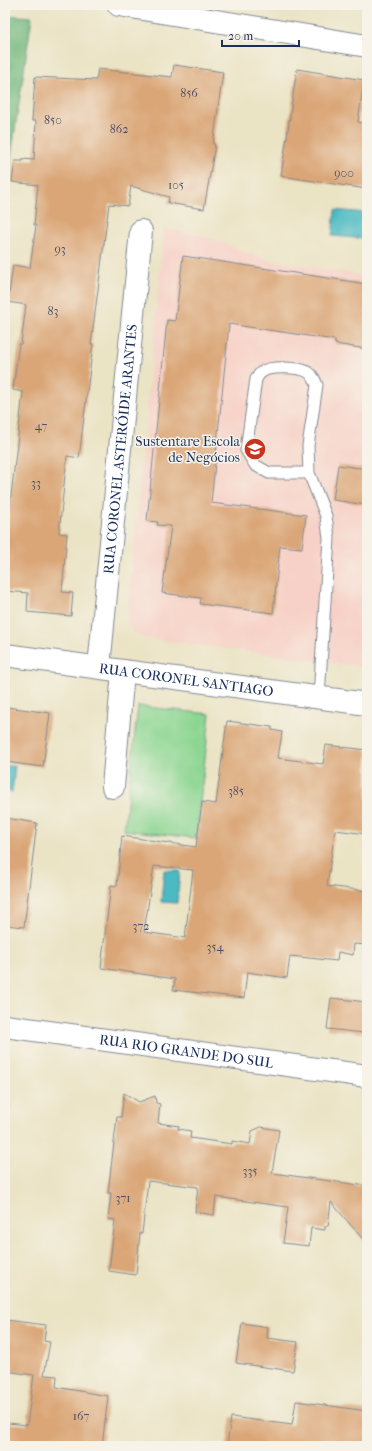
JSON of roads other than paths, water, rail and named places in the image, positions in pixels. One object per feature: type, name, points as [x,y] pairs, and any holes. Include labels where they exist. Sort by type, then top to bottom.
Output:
[{"type":"street","points":[[119,5],[367,46]]},
{"type":"street","name":"RUA CORONEL ASTERÓIDE ARANTES","points":[[99,667],[141,231]]},
{"type":"street","name":"RUA CORONEL SANTIAGO","points":[[5,655],[367,704]]},
{"type":"street","points":[[113,787],[123,671]]},
{"type":"street","name":"RUA RIO GRANDE DO SUL","points":[[5,1026],[367,1076]]},
{"type":"lane","points":[[309,473],[269,473],[255,465],[246,450],[256,379],[261,372],[269,368],[301,369],[310,372],[317,385],[308,446],[309,473],[326,516],[329,538],[319,697]]},
{"type":"water","points":[[335,210],[367,213],[367,239],[332,236]]},
{"type":"water","points":[[5,766],[15,766],[12,792],[5,791]]},
{"type":"water","points":[[164,870],[180,871],[177,903],[161,902]]},
{"type":"place","name":"Sustentare Escola de Negócios","points":[[255,449]]}]
